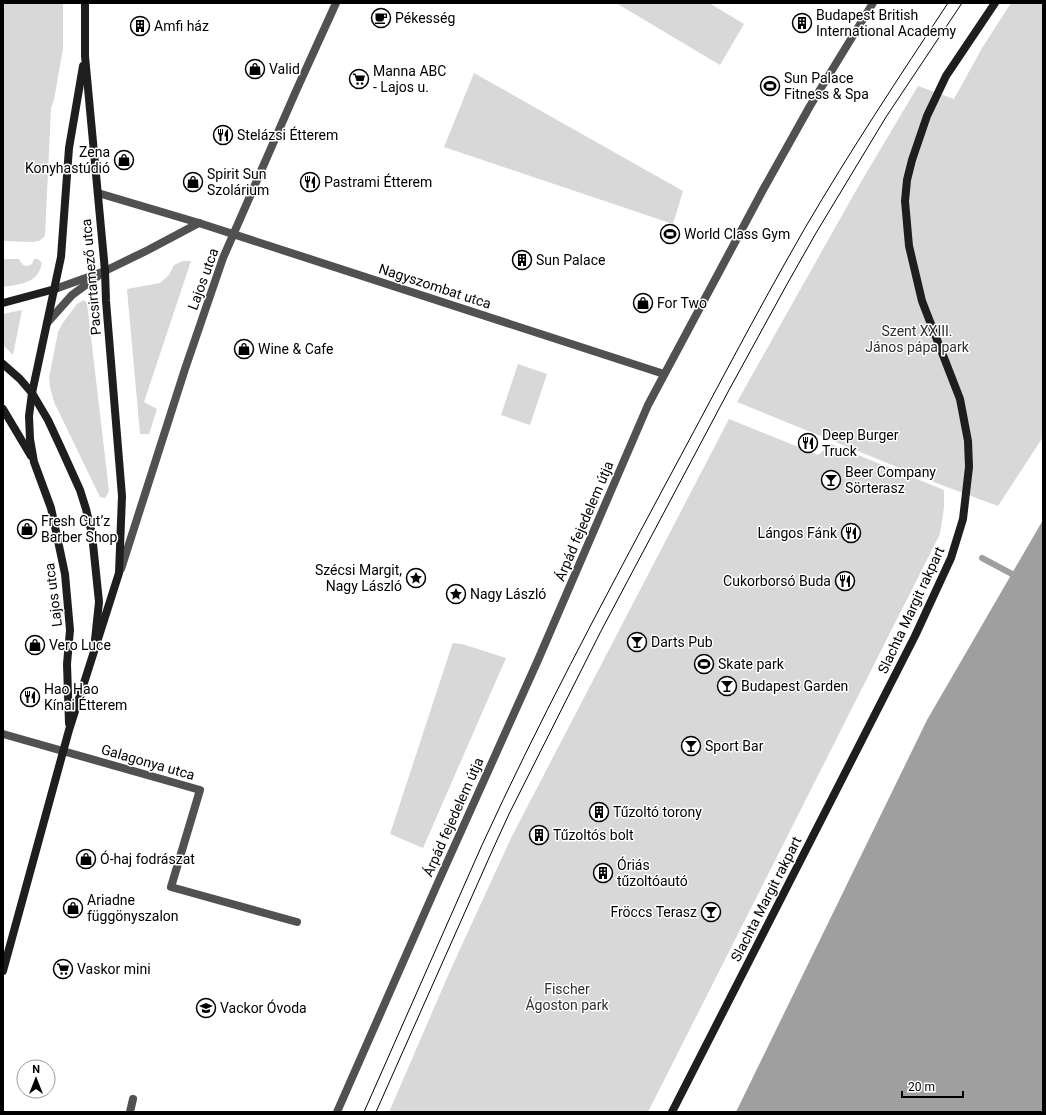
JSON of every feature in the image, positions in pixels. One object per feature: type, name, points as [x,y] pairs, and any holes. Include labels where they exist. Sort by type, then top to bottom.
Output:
[{"type":"main road","name":"Pacsirtamező utca","points":[[85,3],[85,56],[105,271],[106,301],[122,496]]},
{"type":"main road","name":"Slachta Margit rakpart","points":[[672,1112],[915,636],[951,558],[963,519],[969,467],[968,441],[960,399],[922,301],[909,246],[905,201],[907,180],[912,160],[927,116],[946,76],[995,3]]},
{"type":"main road","name":"Pacsirtamező utca","points":[[34,462],[30,439],[29,416],[32,393],[55,289],[62,244],[69,148],[85,56]]},
{"type":"main road","points":[[3,303],[55,289]]},
{"type":"main road","points":[[3,364],[20,379],[32,393],[48,420],[80,490],[86,509],[92,534],[99,602],[92,659]]},
{"type":"main road","points":[[3,408],[34,462]]},
{"type":"main road","name":"Lajos utca","points":[[34,462],[51,508],[65,574],[70,630],[67,664],[69,730]]},
{"type":"main road","name":"Lajos utca","points":[[3,971],[69,730],[119,574],[122,496]]},
{"type":"street","name":"Lajos utca","points":[[119,574],[185,369],[223,258],[336,3]]},
{"type":"street","name":"Árpád fejedelem útja","points":[[337,1112],[538,660],[648,405],[764,188],[810,106],[873,3]]},
{"type":"street","name":"Nagyszombat utca","points":[[98,194],[234,234],[664,374]]},
{"type":"street","points":[[55,289],[105,271],[199,223]]},
{"type":"street","points":[[47,323],[72,295],[105,271]]},
{"type":"street","name":"Galagonya utca","points":[[3,734],[200,790],[171,887],[297,922]]},
{"type":"street","points":[[130,1112],[133,1099]]},
{"type":"green space","points":[[3,3],[63,3],[63,48],[54,100],[51,108],[45,236],[39,241],[32,242],[3,241]]},
{"type":"green space","points":[[616,3],[709,3],[744,24],[720,65]]},
{"type":"green space","name":"Szent XXIII. János pápa park","points":[[1011,3],[1043,3],[1043,437],[998,506],[944,486],[737,402],[858,187],[918,86],[954,99],[982,48]]},
{"type":"green space","points":[[474,73],[683,191],[673,224],[444,147]]},
{"type":"green space","points":[[3,259],[19,259],[26,266],[32,264],[34,259],[38,259],[42,263],[39,272],[32,279],[18,285],[3,287]]},
{"type":"green space","points":[[183,261],[191,261],[144,402],[157,409],[149,434],[140,434],[127,289],[160,283],[169,275],[174,265]]},
{"type":"green space","points":[[84,300],[87,303],[109,491],[105,498],[100,497],[54,402],[49,378],[58,332],[77,304]]},
{"type":"green space","points":[[22,310],[13,355],[3,345],[3,314]]},
{"type":"green space","points":[[518,364],[547,374],[530,425],[501,415]]},
{"type":"green space","name":"Budapest Garden","points":[[729,419],[818,455],[831,444],[944,490],[944,508],[940,534],[648,1112],[389,1112],[450,971],[511,838]]},
{"type":"green space","points":[[453,643],[462,644],[506,658],[423,848],[390,834]]},
{"type":"shaded area","points":[[1043,520],[1043,1112],[736,1112],[927,720]]},
{"type":"waterway","points":[[982,558],[1012,574]]},
{"type":"tram line","points":[[364,1112],[503,799],[570,664],[751,324],[805,228],[857,142],[948,3]]},
{"type":"tram line","points":[[376,1112],[509,814],[601,631],[729,390],[816,233],[886,117],[962,3]]},
{"type":"place","name":"Pékesség","points":[[381,18]]},
{"type":"place","name":"Budapest British International Academy","points":[[802,23]]},
{"type":"place","name":"Amfi ház","points":[[140,26]]},
{"type":"place","name":"Valid","points":[[255,69]]},
{"type":"place","name":"Manna ABC - Lajos u.","points":[[359,79]]},
{"type":"place","name":"Sun Palace Fitness & Spa","points":[[770,86]]},
{"type":"place","name":"Stelázsi Étterem","points":[[223,135]]},
{"type":"place","name":"Zena Konyhastúdió","points":[[124,160]]},
{"type":"place","name":"Spirit Sun Szolárium","points":[[193,182]]},
{"type":"place","name":"Pastrami Étterem","points":[[310,182]]},
{"type":"place","name":"World Class Gym","points":[[670,234]]},
{"type":"place","name":"Sun Palace","points":[[522,260]]},
{"type":"place","name":"For Two","points":[[643,303]]},
{"type":"place","name":"Wine & Cafe","points":[[244,349]]},
{"type":"place","name":"Deep Burger Truck","points":[[808,443]]},
{"type":"place","name":"Beer Company Sörterasz","points":[[831,480]]},
{"type":"place","name":"Fresh Cut’z Barber Shop","points":[[27,529]]},
{"type":"place","name":"Lángos Fánk","points":[[851,533]]},
{"type":"place","name":"Szécsi Margit, Nagy László","points":[[416,578]]},
{"type":"place","name":"Cukorborsó Buda","points":[[845,581]]},
{"type":"place","name":"Nagy László","points":[[456,594]]},
{"type":"place","name":"Darts Pub","points":[[637,642]]},
{"type":"place","name":"Vero Luce","points":[[35,645]]},
{"type":"place","name":"Skate park","points":[[704,664]]},
{"type":"place","name":"Budapest Garden","points":[[727,686]]},
{"type":"place","name":"Hao Hao Kínai Étterem","points":[[30,697]]},
{"type":"place","name":"Sport Bar","points":[[691,746]]},
{"type":"place","name":"Tűzoltó torony","points":[[599,812]]},
{"type":"place","name":"Tűzoltós bolt","points":[[539,835]]},
{"type":"place","name":"Ó-haj fodrászat","points":[[86,859]]},
{"type":"place","name":"Óriás tűzoltóautó","points":[[603,873]]},
{"type":"place","name":"Ariadne függönyszalon","points":[[73,908]]},
{"type":"place","name":"Fröccs Terasz","points":[[711,912]]},
{"type":"place","name":"Vaskor mini","points":[[63,969]]},
{"type":"place","name":"Vackor Óvoda","points":[[206,1008]]},
{"type":"park label","name":"Fischer Ágoston park","points":[[567,998]]}]
